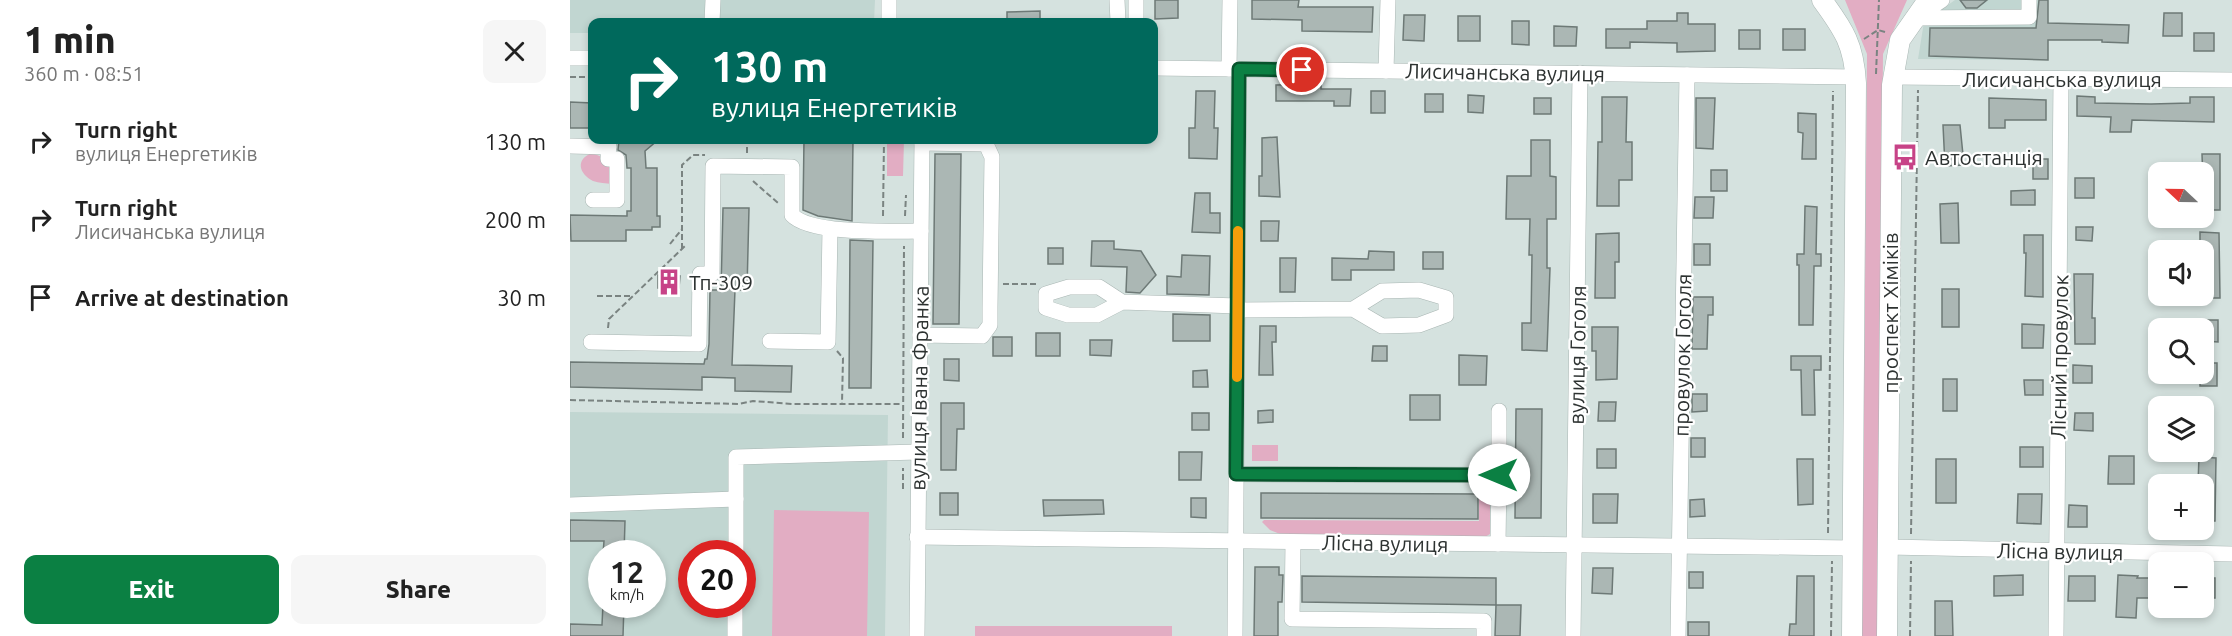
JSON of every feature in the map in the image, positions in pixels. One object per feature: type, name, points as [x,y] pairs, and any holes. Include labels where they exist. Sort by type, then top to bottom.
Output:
[{"type":"main road","name":"проспект Хіміків","points":[[1822,0],[1839,22],[1851,46],[1856,77],[1852,636]]},
{"type":"main road","name":"проспект Хіміків","points":[[1887,636],[1884,77],[1900,40],[1928,0]]},
{"type":"street","points":[[712,18],[713,0]]},
{"type":"street","points":[[889,0],[889,18]]},
{"type":"street","points":[[1117,0],[1118,18]]},
{"type":"street","points":[[1136,0],[1136,18]]},
{"type":"street","points":[[1230,0],[1234,69],[1237,308],[1235,636]]},
{"type":"street","points":[[1386,71],[1388,0]]},
{"type":"street","points":[[1915,18],[1942,0]]},
{"type":"street","points":[[1915,18],[2029,17],[2029,0]]},
{"type":"street","points":[[570,58],[588,58]]},
{"type":"street","name":"Лисичанська вулиця","points":[[1158,68],[1856,77]]},
{"type":"street","name":"вулиця Гоголя","points":[[1573,636],[1580,73]]},
{"type":"street","name":"провулок Гоголя","points":[[1678,636],[1687,75]]},
{"type":"street","name":"Лисичанська вулиця","points":[[1884,77],[2232,80]]},
{"type":"street","name":"Лісний провулок","points":[[2056,636],[2061,79]]},
{"type":"street","points":[[570,146],[596,144]]},
{"type":"street","points":[[593,200],[617,200],[618,159],[608,159],[609,144]]},
{"type":"street","name":"вулиця Івана Франка","points":[[917,636],[917,537],[910,452],[920,335],[922,144]]},
{"type":"street","points":[[920,335],[982,336],[990,325],[994,307],[991,284],[992,157],[986,144]]},
{"type":"street","points":[[599,343],[699,344],[700,274],[712,274],[713,166],[741,161],[792,167],[792,214],[798,221],[830,229],[921,231]]},
{"type":"street","points":[[770,341],[828,342],[830,229]]},
{"type":"street","points":[[1122,302],[1097,315],[1068,315],[1046,308],[1043,289],[1069,286],[1099,287],[1122,302],[1237,308],[1353,309],[1382,326],[1419,325],[1446,315],[1446,298],[1419,290],[1382,291],[1353,309]]},
{"type":"street","points":[[1498,544],[1499,411]]},
{"type":"street","points":[[736,540],[736,457],[910,452]]},
{"type":"street","points":[[1236,474],[1499,475]]},
{"type":"street","points":[[570,505],[736,499]]},
{"type":"street","name":"Лісна вулиця","points":[[917,537],[1853,548]]},
{"type":"street","points":[[1293,542],[1292,619],[1484,621],[1484,636]]},
{"type":"street","name":"Лісна вулиця","points":[[1888,548],[2232,554]]},
{"type":"street","points":[[735,618],[735,636]]},
{"type":"path","points":[[1879,0],[1878,30],[1884,77]]},
{"type":"path","points":[[1851,46],[1878,30]]},
{"type":"path","points":[[1878,30],[1900,40]]},
{"type":"path","points":[[570,77],[588,77]]},
{"type":"path","points":[[1831,636],[1834,77]]},
{"type":"path","points":[[1910,636],[1918,86]]},
{"type":"path","points":[[747,144],[741,161],[792,214]]},
{"type":"path","points":[[883,231],[885,144]]},
{"type":"path","points":[[903,498],[910,452],[903,404],[906,194]]},
{"type":"path","points":[[670,244],[682,229]]},
{"type":"path","points":[[599,343],[609,319],[685,246]]},
{"type":"path","points":[[991,284],[1043,289]]},
{"type":"path","points":[[597,296],[633,296]]},
{"type":"path","points":[[828,342],[843,358],[842,403]]},
{"type":"path","points":[[570,400],[727,404],[753,401],[785,404],[903,404]]},
{"type":"shaded area","points":[[570,0],[875,0],[874,18],[588,18],[588,33],[570,33]]},
{"type":"shaded area","points":[[1845,0],[1907,0],[1883,54],[1878,636],[1862,636],[1867,54]]},
{"type":"shaded area","points":[[1955,0],[2048,0],[2048,60],[1918,59],[1924,22]]},
{"type":"shaded area","points":[[887,144],[904,144],[903,176],[887,176]]},
{"type":"shaded area","points":[[592,153],[602,157],[611,166],[612,184],[593,181],[582,171],[583,159]]},
{"type":"shaded area","points":[[570,412],[888,415],[885,636],[570,636]]},
{"type":"shaded area","points":[[1252,445],[1278,445],[1278,461],[1252,461]]},
{"type":"shaded area","points":[[1479,480],[1487,481],[1490,486],[1490,534],[1485,537],[1280,534],[1270,530],[1262,522],[1264,520],[1479,521]]},
{"type":"shaded area","points":[[774,510],[869,512],[867,636],[772,636]]},
{"type":"shaded area","points":[[975,626],[1172,626],[1172,636],[975,636]]},
{"type":"building","points":[[1155,0],[1178,0],[1178,18],[1155,18]]},
{"type":"building","points":[[1252,0],[1299,0],[1298,7],[1373,7],[1372,32],[1302,31],[1302,20],[1252,19]]},
{"type":"building","points":[[1960,0],[1987,0],[1977,8],[1966,8]]},
{"type":"building","points":[[2039,0],[2048,0],[2048,23],[2129,25],[2128,43],[2102,42],[2102,40],[2048,40],[2048,60],[1929,56],[1930,28],[2036,28]]},
{"type":"building","points":[[1040,11],[1040,18],[1007,18],[1007,12]]},
{"type":"building","points":[[1677,13],[1688,13],[1688,24],[1715,24],[1715,51],[1677,52],[1677,43],[1630,42],[1630,48],[1606,48],[1606,29],[1647,29],[1647,21],[1677,21]]},
{"type":"building","points":[[2164,13],[2182,13],[2182,36],[2163,36]]},
{"type":"building","points":[[1404,15],[1425,15],[1424,41],[1403,40]]},
{"type":"building","points":[[1458,16],[1480,16],[1480,41],[1458,41]]},
{"type":"building","points":[[1512,21],[1529,21],[1529,45],[1512,44]]},
{"type":"building","points":[[1554,26],[1577,27],[1576,46],[1554,46]]},
{"type":"building","points":[[1783,29],[1805,29],[1805,50],[1783,50]]},
{"type":"building","points":[[1739,30],[1760,30],[1760,49],[1739,49]]},
{"type":"building","points":[[2194,33],[2214,33],[2214,51],[2194,51]]},
{"type":"building","points":[[1321,84],[1321,89],[1351,89],[1350,106],[1334,106],[1334,101],[1276,101],[1276,85]]},
{"type":"building","points":[[1196,91],[1215,91],[1214,128],[1218,128],[1217,159],[1189,158],[1189,128],[1195,128]]},
{"type":"building","points":[[1371,91],[1385,91],[1385,113],[1371,113]]},
{"type":"building","points":[[1425,94],[1443,94],[1443,112],[1425,112]]},
{"type":"building","points":[[1468,95],[1484,96],[1483,113],[1468,112]]},
{"type":"building","points":[[2077,96],[2095,97],[2095,103],[2151,104],[2190,103],[2190,97],[2214,97],[2214,122],[2132,120],[2131,132],[2110,132],[2111,117],[2077,116]]},
{"type":"building","points":[[1602,97],[1627,97],[1626,142],[1632,142],[1632,180],[1619,180],[1619,206],[1597,206],[1598,142],[1602,142]]},
{"type":"building","points":[[1534,98],[1551,98],[1551,114],[1534,114]]},
{"type":"building","points":[[1696,98],[1715,98],[1713,149],[1696,148]]},
{"type":"building","points":[[1989,98],[2046,100],[2046,120],[2005,120],[2005,128],[1989,128]]},
{"type":"building","points":[[570,102],[588,103],[588,128],[570,128]]},
{"type":"building","points":[[1798,113],[1816,114],[1816,159],[1802,159],[1803,133],[1798,132]]},
{"type":"building","points":[[1943,125],[1960,125],[1964,165],[1945,166]]},
{"type":"building","points":[[1277,137],[1280,197],[1259,196],[1259,176],[1262,176],[1262,138]]},
{"type":"building","points":[[1531,140],[1550,140],[1550,176],[1556,177],[1556,219],[1547,219],[1547,268],[1550,268],[1547,351],[1522,350],[1522,323],[1531,323],[1530,219],[1506,219],[1507,176],[1531,176]]},
{"type":"building","points":[[619,144],[653,144],[645,151],[646,168],[657,168],[657,216],[660,216],[660,227],[652,227],[652,230],[626,230],[626,241],[571,241],[570,215],[627,216],[627,211],[631,211],[631,168],[627,168],[626,155],[618,150]]},
{"type":"building","points":[[804,144],[853,144],[852,221],[818,216],[803,210]]},
{"type":"building","points":[[935,154],[961,154],[959,324],[933,324]]},
{"type":"building","points":[[2202,154],[2220,154],[2220,210],[2214,210],[2214,162],[2202,162]]},
{"type":"building","points":[[2033,159],[2048,159],[2048,179],[2033,179]]},
{"type":"building","points":[[1711,170],[1727,170],[1727,191],[1711,191]]},
{"type":"building","points":[[2075,178],[2094,178],[2094,198],[2075,198]]},
{"type":"building","points":[[2035,190],[2035,205],[2011,205],[2011,191]]},
{"type":"building","points":[[1195,193],[1210,193],[1210,213],[1220,213],[1220,233],[1192,232]]},
{"type":"building","points":[[1695,197],[1714,197],[1713,218],[1694,218]]},
{"type":"building","points":[[1958,203],[1959,243],[1941,243],[1940,204]]},
{"type":"building","points":[[1805,206],[1817,207],[1816,254],[1821,254],[1821,266],[1814,266],[1813,325],[1799,325],[1797,254],[1804,254]]},
{"type":"building","points":[[723,208],[749,208],[747,290],[735,290],[732,365],[792,366],[791,392],[735,391],[735,378],[702,377],[702,390],[570,387],[570,362],[704,364],[709,344],[710,290],[721,290]]},
{"type":"building","points":[[1261,221],[1279,221],[1278,241],[1261,241]]},
{"type":"building","points":[[2076,227],[2093,227],[2092,241],[2076,240]]},
{"type":"building","points":[[2200,232],[2219,233],[2220,298],[2214,298],[2214,240],[2200,240]]},
{"type":"building","points":[[1619,233],[1619,262],[1615,262],[1615,298],[1595,298],[1596,234]]},
{"type":"building","points":[[2024,235],[2043,235],[2043,297],[2025,296]]},
{"type":"building","points":[[850,240],[873,241],[871,388],[849,388]]},
{"type":"building","points":[[1092,241],[1114,241],[1114,249],[1141,251],[1156,275],[1140,293],[1126,292],[1127,267],[1091,266]]},
{"type":"building","points":[[1694,244],[1710,244],[1710,265],[1694,265]]},
{"type":"building","points":[[1048,248],[1063,248],[1063,264],[1048,264]]},
{"type":"building","points":[[1369,251],[1394,252],[1394,270],[1351,270],[1351,280],[1332,280],[1332,258],[1368,259]]},
{"type":"building","points":[[1423,252],[1443,252],[1443,269],[1423,269]]},
{"type":"building","points":[[1182,255],[1210,256],[1209,295],[1167,294],[1167,276],[1181,277]]},
{"type":"building","points":[[1280,258],[1296,258],[1295,292],[1280,292]]},
{"type":"building","points":[[2074,274],[2093,274],[2092,318],[2095,318],[2095,344],[2075,344]]},
{"type":"building","name":"Тп-309","points":[[658,275],[680,276],[679,288],[658,288]]},
{"type":"building","points":[[1942,289],[1959,289],[1959,327],[1942,327]]},
{"type":"building","points":[[1693,297],[1713,297],[1713,315],[1708,315],[1707,349],[1692,349]]},
{"type":"building","points":[[1173,314],[1210,315],[1210,341],[1173,341]]},
{"type":"building","points":[[2214,320],[2218,320],[2218,342],[2214,342]]},
{"type":"building","points":[[2022,324],[2044,325],[2043,348],[2022,348]]},
{"type":"building","points":[[1260,326],[1276,326],[1276,342],[1272,342],[1273,375],[1259,375]]},
{"type":"building","points":[[1592,327],[1618,327],[1617,379],[1596,380],[1596,351],[1592,351]]},
{"type":"building","points":[[1036,333],[1060,333],[1060,356],[1036,356]]},
{"type":"building","points":[[993,337],[1012,337],[1012,356],[993,356]]},
{"type":"building","points":[[1090,340],[1112,340],[1111,356],[1090,355]]},
{"type":"building","points":[[1373,346],[1387,346],[1387,361],[1372,361]]},
{"type":"building","points":[[1459,355],[1487,356],[1486,385],[1459,385]]},
{"type":"building","points":[[1791,356],[1821,356],[1821,370],[1814,370],[1815,415],[1802,415],[1801,370],[1791,370]]},
{"type":"building","points":[[944,359],[959,359],[959,381],[944,380]]},
{"type":"building","points":[[2214,363],[2217,363],[2217,386],[2200,386],[2200,384],[2214,384]]},
{"type":"building","points":[[2073,365],[2092,366],[2092,383],[2073,383]]},
{"type":"building","points":[[1207,370],[1208,387],[1193,387],[1193,371]]},
{"type":"building","points":[[1943,379],[1957,379],[1957,411],[1943,411]]},
{"type":"building","points":[[2024,380],[2043,380],[2043,395],[2025,395]]},
{"type":"building","points":[[1692,394],[1707,394],[1707,411],[1692,412]]},
{"type":"building","points":[[1410,395],[1440,395],[1440,420],[1410,420]]},
{"type":"building","points":[[1599,402],[1616,402],[1615,421],[1598,421]]},
{"type":"building","points":[[941,403],[964,403],[964,429],[957,429],[956,470],[941,470]]},
{"type":"building","points":[[1516,409],[1542,409],[1541,518],[1515,518]]},
{"type":"building","points":[[1273,410],[1273,422],[1258,423],[1258,411]]},
{"type":"building","points":[[1192,413],[1209,413],[1209,430],[1192,430]]},
{"type":"building","points":[[2075,413],[2093,413],[2093,431],[2074,430]]},
{"type":"building","points":[[1691,438],[1705,438],[1705,457],[1691,457]]},
{"type":"building","points":[[2020,447],[2043,447],[2043,467],[2020,467]]},
{"type":"building","points":[[1597,449],[1616,449],[1616,468],[1597,468]]},
{"type":"building","points":[[1179,452],[1202,452],[1201,480],[1179,480]]},
{"type":"building","points":[[2109,456],[2134,456],[2134,484],[2108,484]]},
{"type":"building","points":[[2214,458],[2216,458],[2215,521],[2214,474],[2198,474],[2199,462],[2214,462]]},
{"type":"building","points":[[1797,459],[1813,459],[1813,504],[1798,505]]},
{"type":"building","points":[[1936,459],[1956,459],[1956,503],[1936,503]]},
{"type":"building","points":[[940,493],[958,493],[958,515],[940,515]]},
{"type":"building","points":[[1261,493],[1478,494],[1478,519],[1261,518]]},
{"type":"building","points":[[1593,494],[1618,494],[1617,523],[1593,523]]},
{"type":"building","points":[[2018,494],[2042,494],[2041,524],[2017,523]]},
{"type":"building","points":[[1191,498],[1206,498],[1206,518],[1191,517]]},
{"type":"building","points":[[1704,499],[1705,516],[1690,517],[1690,500]]},
{"type":"building","points":[[1043,500],[1103,500],[1104,514],[1044,516]]},
{"type":"building","points":[[2069,505],[2087,506],[2087,527],[2068,527]]},
{"type":"building","points":[[570,520],[625,521],[624,540],[570,541]]},
{"type":"building","points":[[1255,567],[1279,567],[1279,575],[1283,575],[1282,602],[1278,602],[1278,636],[1254,636]]},
{"type":"building","points":[[1593,568],[1613,568],[1612,594],[1592,593]]},
{"type":"building","points":[[1689,572],[1703,572],[1703,588],[1689,588]]},
{"type":"building","points":[[2023,575],[2023,595],[1994,596],[1994,576]]},
{"type":"building","points":[[2118,575],[2148,578],[2148,598],[2137,598],[2136,618],[2116,617]]},
{"type":"building","points":[[1302,576],[1496,578],[1496,605],[1302,602]]},
{"type":"building","points":[[1797,576],[1814,576],[1814,636],[1789,636],[1790,624],[1796,624]]},
{"type":"building","points":[[2069,576],[2095,576],[2095,601],[2068,601]]},
{"type":"building","points":[[1935,601],[1952,601],[1953,636],[1935,636]]},
{"type":"building","points":[[1496,605],[1521,605],[1520,636],[1495,636]]},
{"type":"building","points":[[602,618],[624,618],[623,636],[570,636],[570,624],[602,625]]},
{"type":"building","points":[[1688,622],[1709,622],[1709,636],[1688,636]]},
{"type":"slow traffic","points":[[1237,377],[1238,231]]},
{"type":"place","name":"Автостанція","points":[[1905,157]]},
{"type":"place","name":"Тп-309","points":[[669,282]]},
{"type":"route","points":[[1302,70],[1239,69],[1236,474],[1499,475]]}]
